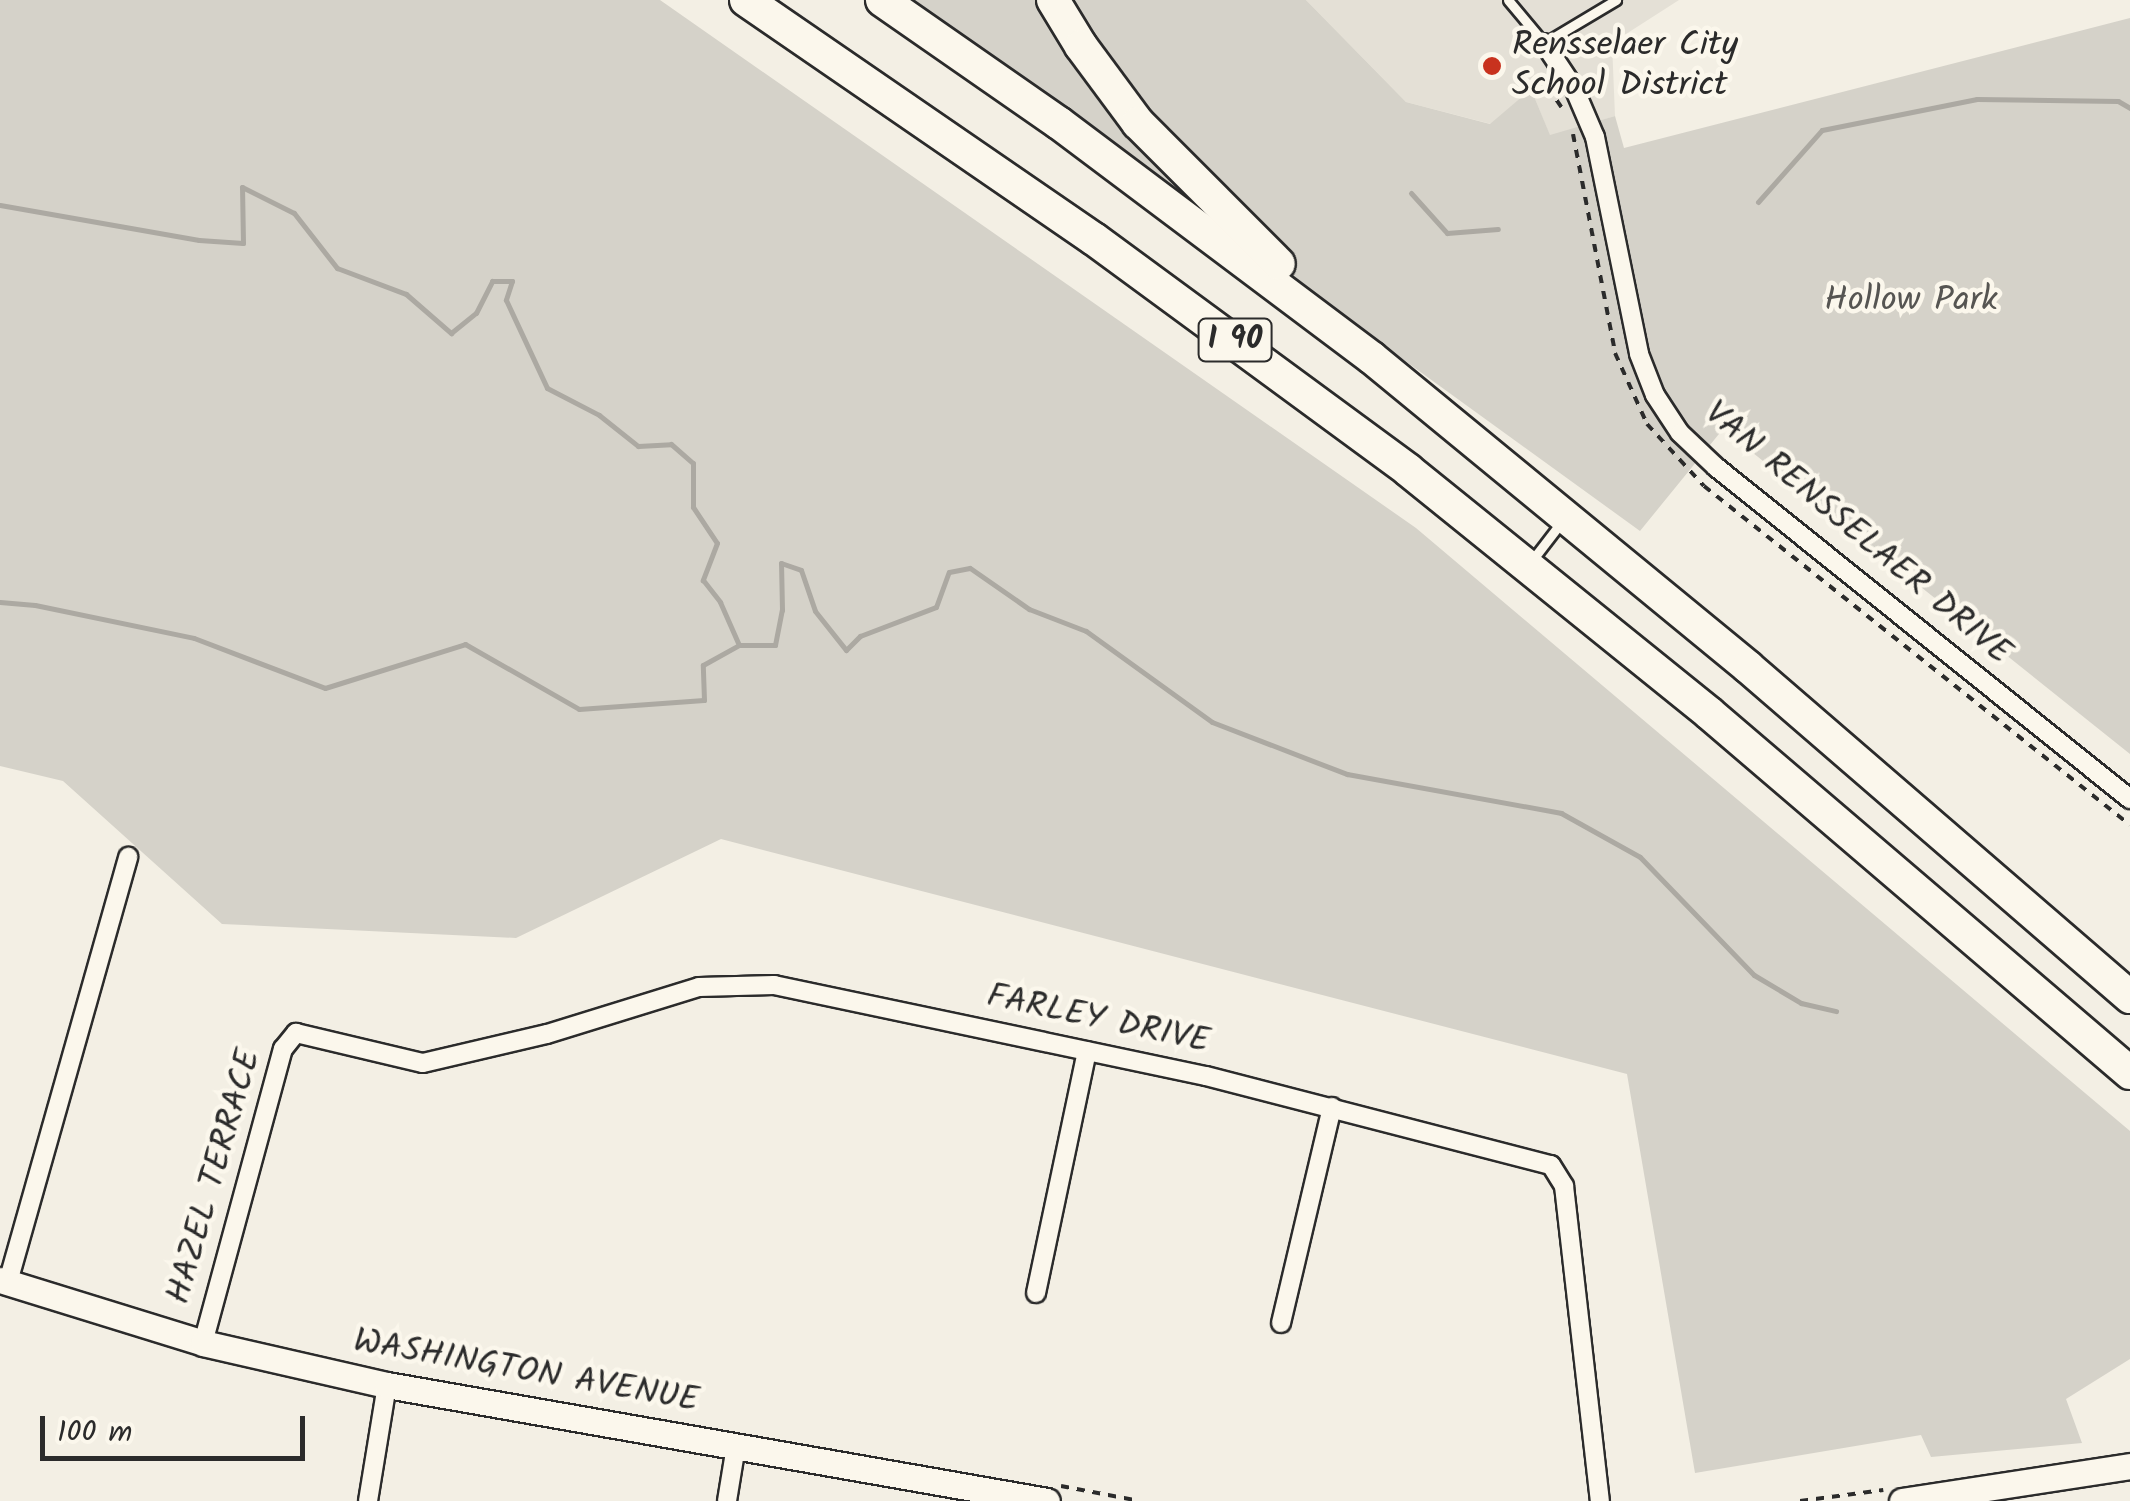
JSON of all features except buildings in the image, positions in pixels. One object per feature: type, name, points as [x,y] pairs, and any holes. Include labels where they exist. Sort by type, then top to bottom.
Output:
[{"type":"highway","name":"I 90","points":[[746,0],[1171,294],[1528,565],[1783,775],[2130,1073]]},
{"type":"highway","name":"I 90","points":[[882,0],[1218,241],[1432,406],[2130,997]]},
{"type":"highway","points":[[1054,0],[1108,87],[1170,160],[1432,406]]},
{"type":"street","name":"VAN RENSSELAER DRIVE","points":[[1544,43],[1574,88],[1596,137],[1639,354],[1656,395],[1680,433],[1716,467],[2130,798]]},
{"type":"street","points":[[4,1281],[128,857]]},
{"type":"street","name":"FARLEY DRIVE","points":[[296,1033],[423,1063],[547,1034],[700,987],[774,985],[1332,1107],[1552,1165],[1559,1174],[1600,1501]]},
{"type":"street","name":"HAZEL TERRACE","points":[[204,1343],[283,1049],[296,1033]]},
{"type":"street","points":[[1036,1293],[1086,1051]]},
{"type":"street","points":[[1282,1323],[1332,1107]]},
{"type":"street","name":"WASHINGTON AVENUE","points":[[4,1281],[204,1343],[388,1385],[1048,1501]]},
{"type":"street","points":[[368,1501],[388,1385]]},
{"type":"street","points":[[726,1501],[736,1446]]},
{"type":"street","points":[[1902,1501],[2130,1466]]},
{"type":"lane","points":[[1508,0],[1544,43],[1616,0]]},
{"type":"lane","points":[[1528,565],[1566,516]]},
{"type":"path","points":[[1538,74],[1566,116]]},
{"type":"path","points":[[1571,126],[1615,352],[1647,424],[1704,486],[2130,825]]},
{"type":"shaded area","name":"Rensselaer City School District","points":[[1306,0],[1679,0],[1612,43],[1615,116],[1550,136],[1531,89],[1491,124],[1406,102]]},
{"type":"green space","points":[[0,0],[660,0],[1416,528],[2130,1131],[2130,1359],[2066,1399],[2082,1443],[1931,1457],[1921,1435],[1695,1473],[1627,1074],[721,839],[516,938],[222,924],[63,781],[0,766]]},
{"type":"green space","name":"Hollow Park","points":[[907,0],[1306,0],[1406,102],[1490,124],[1531,89],[1550,135],[1615,116],[1624,148],[2130,18],[2130,754],[1723,429],[1640,531]]},
{"type":"waterway","points":[[1758,202],[1822,130],[1977,99],[2118,101],[2130,108]]},
{"type":"waterway","points":[[0,205],[199,240],[243,243],[242,187],[294,213],[337,268],[406,294],[451,333],[476,313],[492,281],[512,281],[506,300],[547,388],[599,415],[638,446],[671,444],[693,463],[693,507],[717,543],[703,580],[720,602],[739,645],[775,645],[782,610],[781,563],[801,570],[815,611],[846,650],[860,636],[936,607],[949,572],[970,568],[1029,609],[1086,631],[1212,722],[1347,774],[1561,813],[1640,857],[1754,975],[1801,1003],[1836,1011]]},
{"type":"waterway","points":[[1411,193],[1447,233],[1498,229]]},
{"type":"waterway","points":[[0,602],[35,605],[194,638],[325,688],[465,644],[579,709],[704,700],[703,665],[739,645]]},
{"type":"place","name":"Rensselaer City School District","points":[[1492,66]]}]
